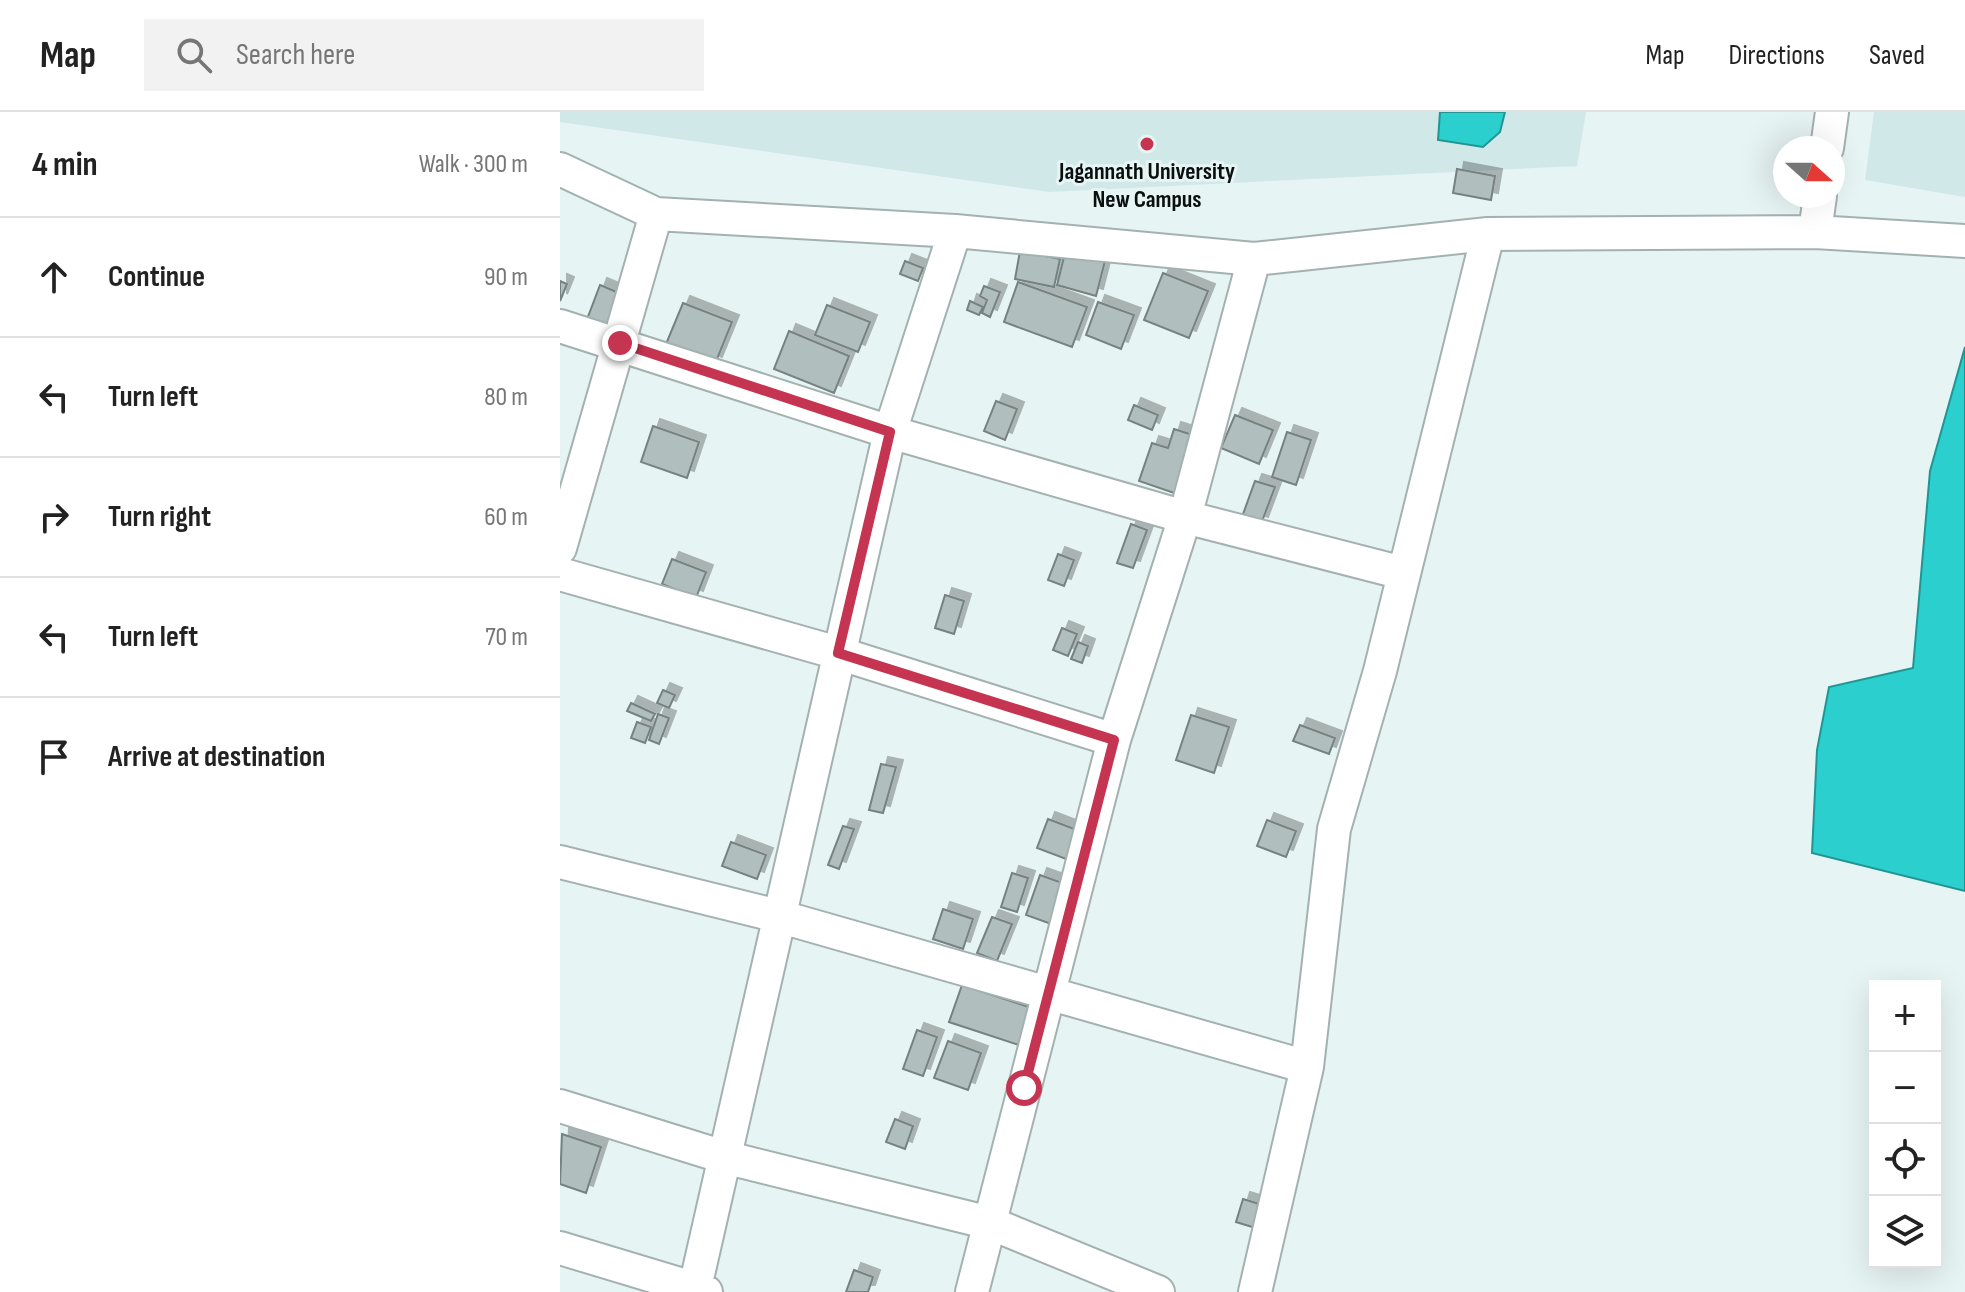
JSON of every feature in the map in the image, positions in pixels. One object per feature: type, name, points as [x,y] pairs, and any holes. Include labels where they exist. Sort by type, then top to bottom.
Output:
[{"type":"street","points":[[1829,136],[1832,112]]},
{"type":"street","points":[[560,169],[656,214],[955,231],[1254,259],[1488,234],[1815,232],[1965,241]]},
{"type":"street","points":[[1815,232],[1818,208]]},
{"type":"street","points":[[560,548],[572,461],[620,343],[656,214]]},
{"type":"street","points":[[560,1248],[698,1291],[724,1157],[890,432],[955,231]]},
{"type":"street","points":[[1255,1292],[1307,1067],[1334,829],[1380,671],[1488,234]]},
{"type":"street","points":[[972,1292],[1114,740],[1185,517],[1254,259]]},
{"type":"street","points":[[560,326],[890,432],[1185,517],[1403,573]]},
{"type":"street","points":[[560,574],[838,653],[1114,740]]},
{"type":"street","points":[[560,862],[778,916],[1307,1067]]},
{"type":"street","points":[[560,1106],[724,1157],[990,1223],[1158,1292]]},
{"type":"shaded area","name":"Jagannath University New Campus","points":[[560,112],[1586,112],[1577,166],[1049,192],[560,122]]},
{"type":"shaded area","points":[[1874,112],[1965,112],[1965,197],[1865,180]]},
{"type":"water","points":[[1440,112],[1505,112],[1500,132],[1483,147],[1438,140]]},
{"type":"water","points":[[1965,347],[1965,891],[1812,853],[1817,750],[1829,687],[1913,668],[1930,471]]},
{"type":"building","points":[[1457,169],[1495,176],[1491,200],[1453,193]]},
{"type":"building","points":[[1020,251],[1060,259],[1054,287],[1015,279]]},
{"type":"building","points":[[1064,257],[1105,261],[1096,296],[1057,285]]},
{"type":"building","points":[[905,261],[923,268],[918,281],[900,274]]},
{"type":"building","points":[[1163,273],[1208,291],[1189,338],[1144,320]]},
{"type":"building","points":[[560,281],[567,284],[560,301]]},
{"type":"building","points":[[1018,282],[1087,307],[1072,347],[1004,322]]},
{"type":"building","points":[[600,285],[624,295],[609,331],[586,322]]},
{"type":"building","points":[[984,286],[1000,292],[990,317],[982,313],[987,300],[980,296]]},
{"type":"building","points":[[970,301],[983,307],[979,315],[967,310]]},
{"type":"building","points":[[1098,302],[1134,315],[1121,349],[1086,335]]},
{"type":"building","points":[[683,303],[732,322],[715,364],[666,344]]},
{"type":"building","points":[[827,305],[870,322],[858,352],[815,335]]},
{"type":"building","points":[[789,331],[849,356],[834,393],[774,369]]},
{"type":"building","points":[[996,401],[1017,409],[1005,440],[984,431]]},
{"type":"building","points":[[1134,405],[1158,415],[1152,430],[1128,420]]},
{"type":"building","points":[[1235,415],[1273,430],[1259,464],[1221,448]]},
{"type":"building","points":[[653,426],[699,442],[687,478],[641,462]]},
{"type":"building","points":[[1174,429],[1196,436],[1177,494],[1139,481],[1152,443],[1168,448]]},
{"type":"building","points":[[1287,432],[1311,440],[1296,485],[1272,477]]},
{"type":"building","points":[[1255,481],[1275,487],[1261,524],[1242,517]]},
{"type":"building","points":[[1131,524],[1147,530],[1133,568],[1117,563]]},
{"type":"building","points":[[1058,554],[1074,560],[1064,586],[1048,580]]},
{"type":"building","points":[[672,559],[706,572],[696,598],[662,584]]},
{"type":"building","points":[[945,595],[964,601],[954,634],[935,628]]},
{"type":"building","points":[[1062,628],[1077,634],[1068,656],[1053,650]]},
{"type":"building","points":[[1078,642],[1088,646],[1082,663],[1071,659]]},
{"type":"building","points":[[663,690],[675,695],[669,708],[657,703]]},
{"type":"building","points":[[631,703],[655,714],[651,721],[627,711]]},
{"type":"building","points":[[658,714],[669,718],[659,744],[649,740]]},
{"type":"building","points":[[1191,715],[1229,727],[1214,773],[1176,760]]},
{"type":"building","points":[[637,722],[651,727],[645,743],[631,738]]},
{"type":"building","points":[[1300,725],[1335,738],[1329,754],[1293,741]]},
{"type":"building","points":[[881,764],[896,767],[883,813],[869,810]]},
{"type":"building","points":[[1048,819],[1085,833],[1074,862],[1037,848]]},
{"type":"building","points":[[1267,820],[1296,831],[1286,857],[1257,846]]},
{"type":"building","points":[[843,826],[854,829],[839,869],[828,865]]},
{"type":"building","points":[[731,842],[766,855],[757,879],[722,866]]},
{"type":"building","points":[[1012,873],[1028,878],[1017,912],[1001,907]]},
{"type":"building","points":[[1040,875],[1068,885],[1054,925],[1026,915]]},
{"type":"building","points":[[943,909],[973,919],[963,949],[933,939]]},
{"type":"building","points":[[992,917],[1012,924],[997,961],[977,953]]},
{"type":"building","points":[[962,985],[1035,1009],[1022,1046],[949,1022]]},
{"type":"building","points":[[917,1030],[937,1037],[923,1076],[903,1069]]},
{"type":"building","points":[[948,1041],[981,1053],[968,1090],[934,1078]]},
{"type":"building","points":[[895,1119],[913,1126],[905,1149],[886,1142]]},
{"type":"building","points":[[562,1134],[601,1147],[586,1193],[560,1184]]},
{"type":"building","points":[[1243,1199],[1269,1207],[1262,1230],[1236,1222]]},
{"type":"building","points":[[854,1270],[873,1277],[868,1292],[846,1292]]},
{"type":"place","name":"Jagannath University New Campus","points":[[1147,144]]},
{"type":"route","points":[[620,343],[890,432],[838,653],[1114,740],[1024,1088]]}]
